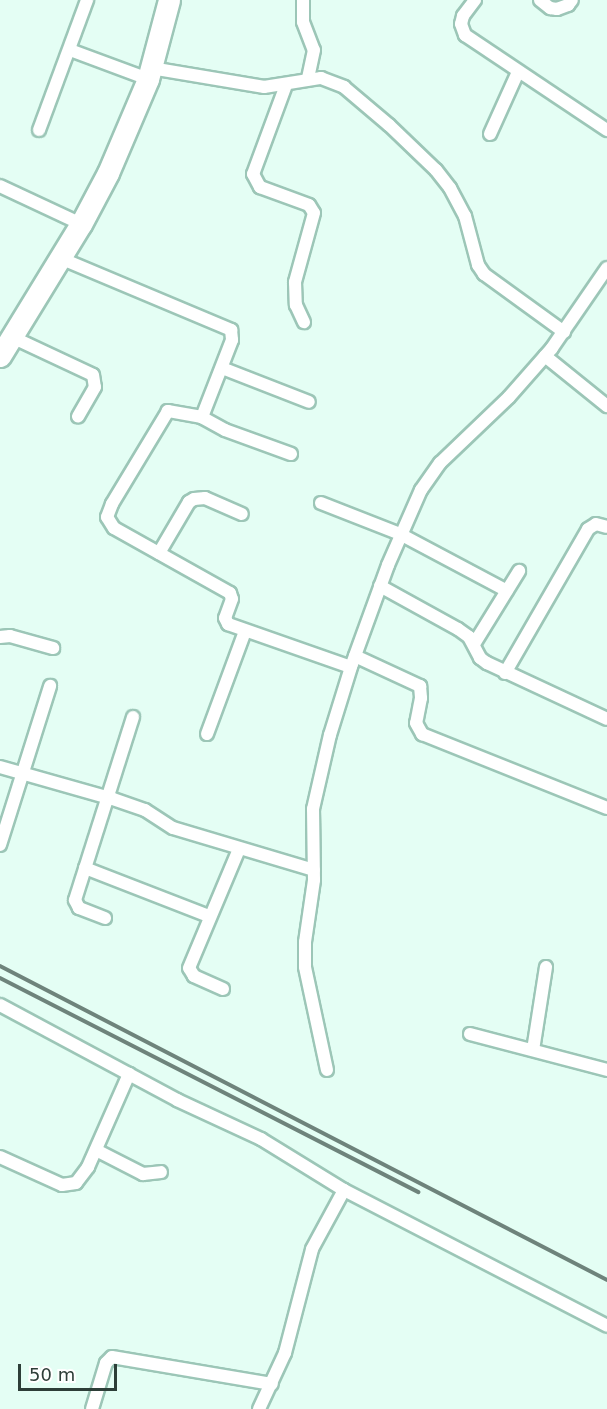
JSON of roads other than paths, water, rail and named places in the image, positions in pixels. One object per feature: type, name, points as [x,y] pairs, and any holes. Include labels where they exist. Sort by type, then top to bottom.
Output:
[{"type":"highway","points":[[0,356],[81,224],[128,132],[149,73],[169,0]]},
{"type":"street","points":[[39,130],[87,0]]},
{"type":"street","points":[[303,0],[303,22],[314,50],[308,79]]},
{"type":"street","points":[[475,0],[463,16],[462,30],[465,35],[607,130]]},
{"type":"street","points":[[540,0],[550,8],[557,9],[568,5],[572,0]]},
{"type":"street","points":[[70,50],[149,73],[264,87],[321,78],[344,87],[389,124],[436,170],[450,188],[465,216],[478,265],[484,274],[564,332]]},
{"type":"street","points":[[490,134],[518,72]]},
{"type":"street","points":[[286,85],[253,174],[260,187],[312,208],[314,220],[295,282],[296,305],[304,322]]},
{"type":"street","points":[[0,186],[81,224]]},
{"type":"street","points":[[60,258],[231,330],[232,340],[202,417]]},
{"type":"street","points":[[327,1070],[305,967],[305,942],[314,870],[313,809],[316,790],[353,662],[400,534],[421,490],[440,463],[509,397],[545,356],[607,268]]},
{"type":"street","points":[[12,337],[93,375],[95,387],[78,417]]},
{"type":"street","points":[[545,356],[607,406]]},
{"type":"street","points":[[222,368],[309,402]]},
{"type":"street","points":[[291,454],[225,430],[202,417],[172,411],[164,414],[108,510],[107,517],[114,528],[230,593],[232,599],[225,614],[226,622],[244,631],[353,662],[420,686],[421,698],[416,723],[422,734],[607,808]]},
{"type":"street","points":[[159,553],[189,502],[194,499],[205,498],[242,514]]},
{"type":"street","points":[[321,503],[400,534],[507,591]]},
{"type":"street","points":[[505,673],[588,529],[596,524],[607,527]]},
{"type":"street","points":[[474,644],[519,571]]},
{"type":"street","points":[[380,586],[434,613],[458,629],[474,644],[480,658],[505,673],[607,719]]},
{"type":"street","points":[[207,734],[244,631]]},
{"type":"street","points":[[0,636],[10,636],[53,648]]},
{"type":"street","points":[[0,845],[50,686]]},
{"type":"street","points":[[105,918],[76,905],[76,894],[133,717]]},
{"type":"street","points":[[0,767],[106,797],[145,810],[173,828],[314,870]]},
{"type":"street","points":[[223,990],[194,976],[189,968],[239,849]]},
{"type":"street","points":[[85,868],[209,916]]},
{"type":"street","points":[[533,1050],[546,967]]},
{"type":"street","points":[[0,1005],[177,1100],[261,1139],[344,1190],[607,1326]]},
{"type":"street","points":[[470,1034],[607,1070]]},
{"type":"street","points":[[0,1157],[62,1185],[70,1186],[82,1178],[129,1074]]},
{"type":"street","points":[[96,1150],[144,1174],[161,1172]]},
{"type":"street","points":[[259,1409],[285,1353],[312,1249],[344,1190]]},
{"type":"street","points":[[92,1409],[106,1363],[112,1357],[272,1384]]},
{"type":"railway","points":[[0,966],[607,1280]]},
{"type":"railway","points":[[0,978],[418,1192]]}]
